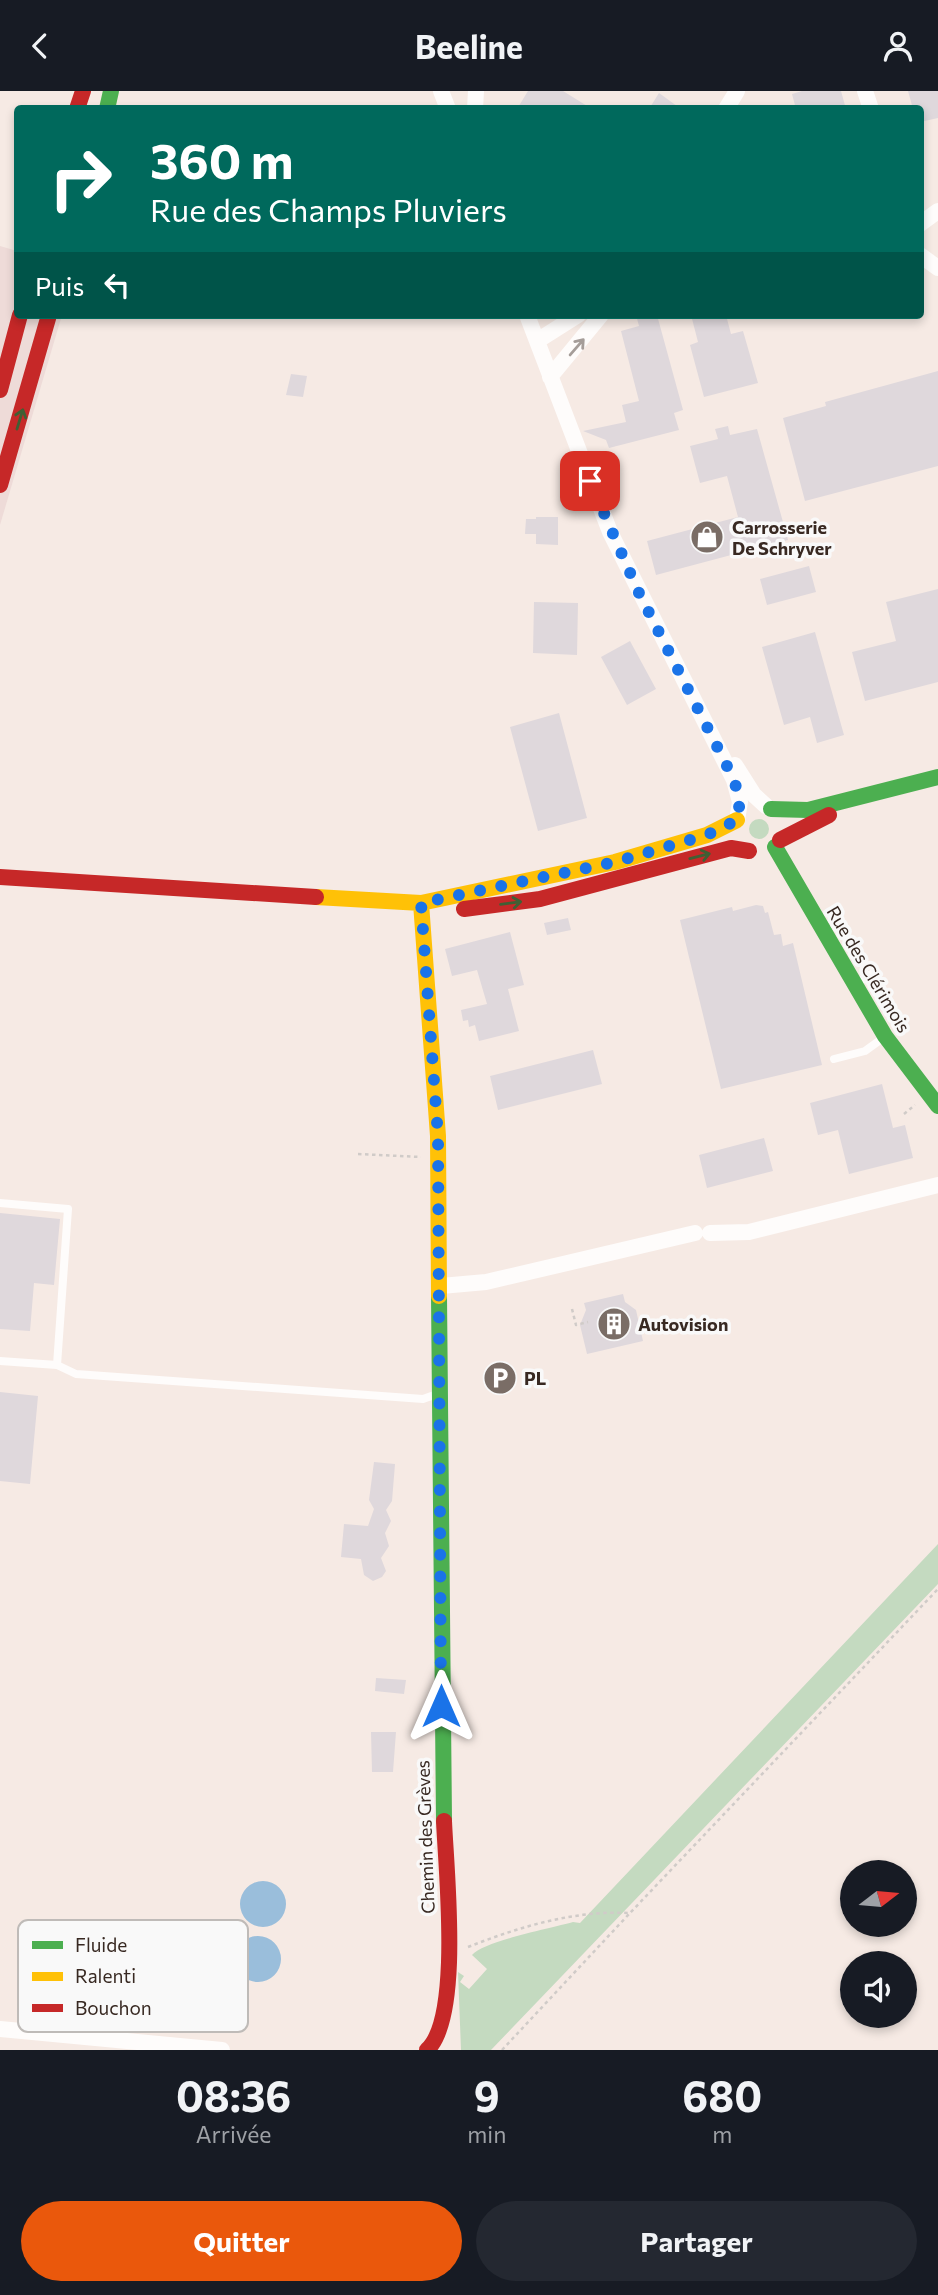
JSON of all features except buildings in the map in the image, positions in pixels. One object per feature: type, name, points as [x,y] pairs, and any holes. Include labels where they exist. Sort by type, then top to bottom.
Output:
[{"type":"street","points":[[0,390],[19,319]]},
{"type":"street","points":[[0,485],[49,319]]},
{"type":"street","points":[[529,319],[610,532],[734,780],[740,801],[736,835],[749,851]]},
{"type":"street","points":[[537,341],[572,319]]},
{"type":"street","points":[[551,377],[598,319]]},
{"type":"street","points":[[670,654],[754,795],[781,819],[778,843]]},
{"type":"street","points":[[0,877],[213,888],[421,903],[615,862],[707,835],[737,820],[747,808],[808,810],[933,779]]},
{"type":"street","points":[[421,903],[441,912],[540,899],[731,848],[763,853],[811,822],[933,779]]},
{"type":"street","name":"Rue des Clérimois","points":[[778,843],[885,1037],[938,1106]]},
{"type":"street","points":[[0,860],[213,888]]},
{"type":"street","name":"Chemin des Grèves","points":[[421,903],[438,1156],[441,1286],[441,1706],[449,1993],[437,2041],[427,2050]]},
{"type":"street","points":[[441,1286],[486,1282],[702,1233],[749,1232],[938,1185]]},
{"type":"street","points":[[0,2029],[18,2031]]},
{"type":"street","points":[[32,2032],[222,2050]]},
{"type":"lane","points":[[855,985],[873,973]]},
{"type":"lane","points":[[834,1059],[865,1051],[885,1037]]},
{"type":"lane","points":[[0,1203],[68,1209],[57,1366]]},
{"type":"lane","points":[[0,1361],[57,1366],[76,1374],[423,1399],[440,1393]]},
{"type":"path","points":[[358,1154],[438,1156]]},
{"type":"path","points":[[572,1309],[576,1325],[588,1322]]},
{"type":"path","points":[[502,2050],[938,1589]]},
{"type":"path","points":[[448,1954],[536,1924],[601,1911],[629,1913]]},
{"type":"shaded area","points":[[0,246],[14,250],[14,319],[61,319],[0,525]]},
{"type":"green space","points":[[755,819],[763,819],[769,829],[763,839],[755,839],[749,833],[749,825]]},
{"type":"green space","points":[[938,1544],[938,1584],[491,2050],[461,2050],[458,1972],[464,1976],[460,1982],[469,1989],[487,1969],[472,1955],[504,1940],[573,1922],[580,1923]]},
{"type":"water","points":[[254,1883],[272,1883],[284,1895],[284,1913],[272,1925],[254,1925],[242,1913],[242,1895]]},
{"type":"water","points":[[258,1936],[267,1938],[279,1950],[281,1959],[274,1975],[258,1982],[248,1979],[248,1939]]},
{"type":"traffic: fast","points":[[108,105],[111,91]]},
{"type":"traffic: fast","points":[[771,809],[808,810],[938,777]]},
{"type":"traffic: fast","points":[[775,847],[885,1036],[938,1106]]},
{"type":"traffic: fast","points":[[439,1296],[444,1821]]},
{"type":"traffic: slow","points":[[316,897],[421,903],[615,862],[707,835],[737,820]]},
{"type":"traffic: slow","points":[[421,903],[438,1136],[439,1296]]},
{"type":"traffic: jam","points":[[78,105],[83,91]]},
{"type":"traffic: jam","points":[[0,390],[19,319]]},
{"type":"traffic: jam","points":[[0,485],[48,319]]},
{"type":"traffic: jam","points":[[780,840],[829,815]]},
{"type":"traffic: jam","points":[[464,909],[540,899],[731,848],[749,851]]},
{"type":"traffic: jam","points":[[0,877],[316,897]]},
{"type":"traffic: jam","points":[[427,2050],[438,2033],[445,2008],[448,1976],[449,1907],[444,1821]]},
{"type":"place","name":"Carrosserie De Schryver","points":[[707,537]]},
{"type":"place","name":"Autovision","points":[[614,1324]]},
{"type":"place","name":"PL","points":[[500,1378]]},
{"type":"route","points":[[441,1706],[441,1286],[438,1136],[421,903],[560,876],[707,835],[737,820],[740,801],[734,780],[610,532],[590,481]]}]
